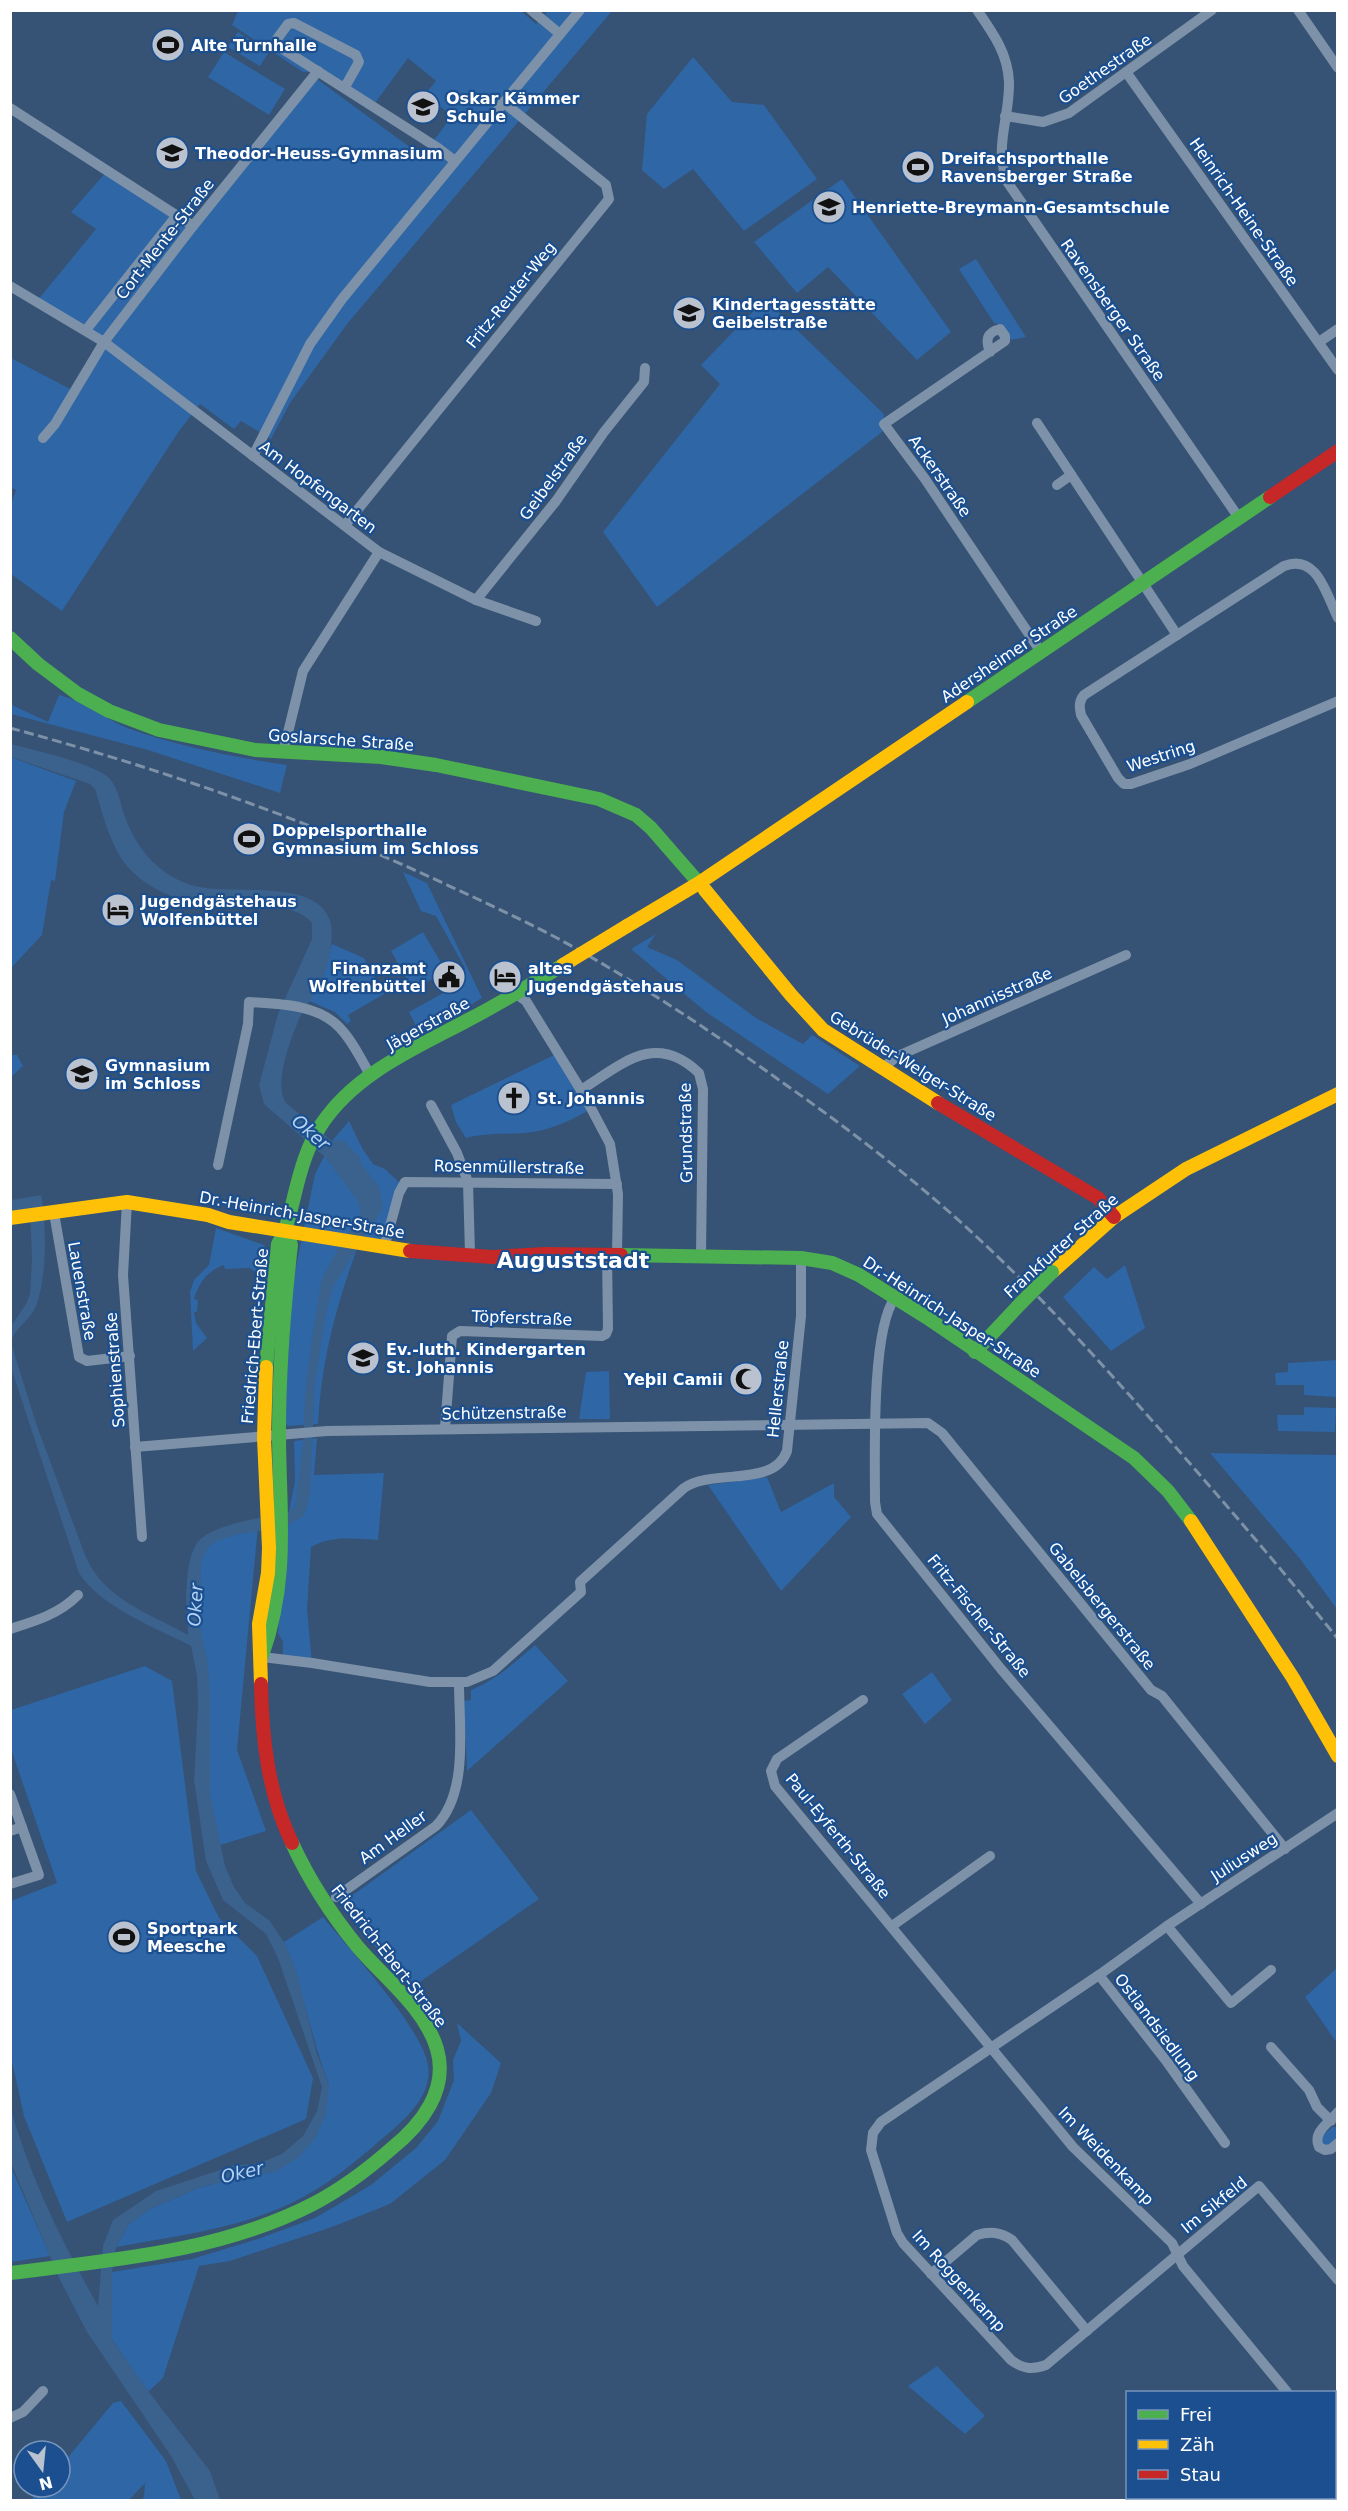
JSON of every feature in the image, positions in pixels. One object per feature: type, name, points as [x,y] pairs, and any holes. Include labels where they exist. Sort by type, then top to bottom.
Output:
[{"type":"main road","name":"Adersheimer Straße","points":[[699,883],[1338,451]]},
{"type":"main road","name":"Goslarsche Straße","points":[[10,638],[57,680],[78,694],[109,711],[180,736],[226,746],[283,753],[381,757],[436,765],[599,799],[636,815],[651,828],[699,883]]},
{"type":"main road","name":"Jägerstraße","points":[[287,1232],[296,1190],[310,1148],[321,1125],[339,1102],[370,1075],[516,994],[699,883]]},
{"type":"main road","name":"Gebrüder-Welger-Straße","points":[[699,883],[814,1022],[831,1037],[1098,1198],[1114,1217]]},
{"type":"main road","name":"Frankfurter Straße","points":[[975,1352],[1052,1272],[1114,1217],[1208,1157],[1338,1094]]},
{"type":"main road","name":"Dr.-Heinrich-Jasper-Straße","points":[[10,1218],[127,1202],[384,1248],[519,1257],[545,1254],[801,1258],[844,1268],[895,1298],[1134,1458],[1174,1496],[1270,1641],[1338,1755]]},
{"type":"main road","name":"Friedrich-Ebert-Straße","points":[[275,1538],[282,1509],[279,1434],[291,1245],[287,1232]]},
{"type":"main road","name":"Friedrich-Ebert-Straße","points":[[10,2273],[155,2253],[246,2233],[285,2218],[325,2199],[379,2160],[418,2125],[434,2101],[440,2079],[439,2054],[426,2026],[356,1943],[329,1908],[305,1870],[287,1832],[273,1792],[266,1755],[260,1686],[262,1658],[272,1633],[280,1582],[275,1538],[267,1513],[264,1435],[278,1244],[287,1232]]},
{"type":"street","points":[[531,10],[560,34]]},
{"type":"street","points":[[253,456],[312,340],[342,299],[580,10]]},
{"type":"street","name":"Goethestraße","points":[[1006,111],[1035,122],[1053,120],[1069,113],[1212,10]]},
{"type":"street","points":[[1298,10],[1338,68]]},
{"type":"street","name":"Ravensberger Straße","points":[[982,13],[1004,55],[1009,83],[1001,156],[1008,183],[1239,518]]},
{"type":"street","points":[[345,87],[359,62],[356,55],[294,23],[288,24],[277,39],[278,46],[345,87],[455,161]]},
{"type":"street","name":"Cort-Mente-Straße","points":[[104,342],[193,226],[318,71]]},
{"type":"street","name":"Heinrich-Heine-Straße","points":[[1126,72],[1338,370]]},
{"type":"street","name":"Fritz-Reuter-Weg","points":[[346,524],[609,199],[606,185],[503,102]]},
{"type":"street","points":[[10,108],[193,226]]},
{"type":"street","name":"Cort-Mente-Straße","points":[[86,330],[177,215]]},
{"type":"street","name":"Am Hopfengarten","points":[[10,286],[104,342],[346,524],[379,552],[476,600],[536,621]]},
{"type":"street","points":[[1319,342],[1338,329]]},
{"type":"street","points":[[43,438],[55,424],[104,342]]},
{"type":"street","name":"Ackerstraße","points":[[990,352],[884,424],[926,480],[1041,652]]},
{"type":"street","name":"Geibelstraße","points":[[476,600],[556,501],[604,432],[644,382],[645,368]]},
{"type":"street","points":[[1037,423],[1177,635]]},
{"type":"street","points":[[1056,485],[1071,475]]},
{"type":"street","points":[[283,753],[303,671],[379,552]]},
{"type":"street","name":"Westring","points":[[1338,618],[1315,572],[1306,564],[1293,562],[1084,694],[1080,700],[1081,715],[1118,778],[1124,784],[1172,771],[1338,701]]},
{"type":"street","name":"Johannisstraße","points":[[882,1068],[898,1056],[1126,955]]},
{"type":"street","points":[[516,994],[526,1001],[581,1090],[610,1144],[617,1184],[612,1255]]},
{"type":"street","points":[[218,1165],[248,1024],[249,1002],[272,1003],[313,1010],[338,1025],[370,1075]]},
{"type":"street","name":"Grundstraße","points":[[581,1090],[633,1058],[653,1052],[667,1054],[683,1061],[699,1073],[703,1089],[701,1256]]},
{"type":"street","points":[[431,1105],[457,1153],[468,1182],[470,1254]]},
{"type":"street","name":"Rosenmüllerstraße","points":[[384,1248],[402,1185],[409,1181],[617,1184]]},
{"type":"street","name":"Sophienstraße","points":[[127,1202],[123,1275],[142,1537]]},
{"type":"street","name":"Lauenstraße","points":[[49,1214],[79,1357],[87,1361],[129,1356]]},
{"type":"street","name":"Töpferstraße","points":[[445,1428],[452,1336],[460,1331],[602,1336],[608,1329],[612,1255]]},
{"type":"street","name":"Hellerstraße","points":[[459,1683],[481,1678],[504,1662],[581,1592],[580,1582],[690,1484],[766,1472],[777,1467],[787,1451],[801,1316],[801,1258]]},
{"type":"street","name":"Fritz-Fischer-Straße","points":[[895,1298],[884,1317],[875,1424],[877,1514],[1001,1669],[1201,1904]]},
{"type":"street","name":"Gabelsbergerstraße","points":[[875,1424],[928,1423],[942,1433],[1151,1690],[1162,1696],[1285,1849]]},
{"type":"street","name":"Schützenstraße","points":[[135,1447],[327,1431],[875,1424]]},
{"type":"street","points":[[10,1629],[52,1615],[67,1606],[78,1595]]},
{"type":"street","points":[[262,1658],[312,1663],[430,1682],[459,1683]]},
{"type":"street","name":"Am Heller","points":[[336,1897],[436,1826],[448,1811],[454,1800],[458,1775],[459,1683]]},
{"type":"street","name":"Paul-Eyferth-Straße","points":[[863,1700],[777,1759],[771,1771],[775,1786],[992,2048]]},
{"type":"street","points":[[10,1794],[39,1875],[10,1884]]},
{"type":"street","name":"Juliusweg","points":[[1098,1975],[1167,1926],[1338,1813]]},
{"type":"street","points":[[10,1830],[22,1827]]},
{"type":"street","points":[[892,1926],[990,1856]]},
{"type":"street","points":[[1167,1926],[1231,2003],[1271,1970]]},
{"type":"street","name":"Ostlandsiedlung","points":[[992,2048],[1098,1975],[1167,2062],[1225,2144]]},
{"type":"street","points":[[1271,2047],[1309,2090],[1317,2107],[1334,2117],[1317,2134],[1317,2144],[1325,2151],[1338,2143]]},
{"type":"street","name":"Im Weidenkamp","points":[[992,2048],[1073,2147],[1172,2243],[1184,2266],[1286,2391]]},
{"type":"street","name":"Im Roggenkamp","points":[[992,2048],[880,2122],[873,2133],[871,2150],[897,2234],[931,2274],[1019,2366],[1036,2369],[1046,2365],[1087,2331]]},
{"type":"street","name":"Im Sikfeld","points":[[1178,2255],[1259,2186],[1338,2280]]},
{"type":"street","points":[[931,2274],[977,2235],[986,2232],[1004,2235],[1012,2240],[1087,2331],[1178,2255]]},
{"type":"street","points":[[10,2418],[23,2412],[43,2391]]},
{"type":"shaded area","points":[[520,10],[536,24],[548,11],[612,11],[347,324],[290,403],[271,439],[241,421],[234,429],[200,404],[179,431],[62,611],[11,574],[11,504],[16,490],[10,487],[11,358],[74,391],[105,346],[37,301],[96,229],[71,212],[108,170],[193,226],[314,77],[422,156],[452,116],[425,94],[436,81],[408,58],[373,106],[319,71],[303,72],[232,25],[238,11]]},
{"type":"shaded area","points":[[238,32],[269,52],[260,66],[228,47]]},
{"type":"shaded area","points":[[224,52],[285,89],[269,115],[208,77]]},
{"type":"shaded area","points":[[693,57],[732,102],[764,105],[817,179],[744,231],[693,169],[664,189],[642,170],[647,114]]},
{"type":"shaded area","points":[[842,179],[951,332],[917,360],[828,267],[797,293],[754,242]]},
{"type":"shaded area","points":[[976,259],[1026,337],[1011,340],[1002,325],[994,323],[959,269]]},
{"type":"shaded area","points":[[765,299],[884,414],[882,432],[657,607],[603,532],[720,384],[701,365]]},
{"type":"shaded area","points":[[59,695],[130,729],[149,735],[208,751],[287,765],[280,793],[148,750],[11,714],[10,704],[48,722]]},
{"type":"shaded area","points":[[10,757],[76,781],[64,812],[55,881],[51,880],[42,935],[11,968]]},
{"type":"shaded area","points":[[403,872],[427,883],[482,998],[435,1027],[416,1026],[409,1012],[461,983],[465,968],[436,916],[421,911]]},
{"type":"shaded area","points":[[423,932],[446,971],[413,990],[391,951]]},
{"type":"shaded area","points":[[656,934],[647,947],[677,960],[756,1018],[803,1044],[812,1035],[860,1066],[828,1094],[706,1012],[631,949]]},
{"type":"shaded area","points":[[332,944],[364,958],[384,994],[348,1015],[351,1021],[347,1024],[335,1012],[309,1001],[321,981]]},
{"type":"shaded area","points":[[556,1054],[591,1109],[541,1131],[466,1138],[456,1122],[451,1105]]},
{"type":"shaded area","points":[[11,1055],[17,1055],[23,1066],[11,1077]]},
{"type":"shaded area","points":[[349,1121],[362,1148],[373,1164],[385,1169],[402,1185],[386,1242],[357,1249],[349,1270],[326,1357],[318,1424],[287,1426],[284,1418],[293,1281],[315,1174],[332,1141]]},
{"type":"shaded area","points":[[216,1228],[264,1245],[269,1257],[267,1279],[249,1268],[225,1269],[224,1265],[208,1274],[198,1288],[194,1299],[198,1300],[197,1312],[194,1312],[196,1323],[207,1338],[193,1351],[190,1292],[194,1280],[209,1265]]},
{"type":"shaded area","points":[[1125,1265],[1145,1328],[1111,1351],[1063,1297],[1094,1267],[1107,1279]]},
{"type":"shaded area","points":[[1337,1360],[1336,1397],[1304,1395],[1304,1385],[1276,1385],[1275,1373],[1288,1372],[1288,1363]]},
{"type":"shaded area","points":[[609,1371],[610,1419],[579,1419],[586,1372]]},
{"type":"shaded area","points":[[1304,1407],[1336,1408],[1335,1432],[1278,1431],[1277,1415],[1304,1415]]},
{"type":"shaded area","points":[[317,1438],[314,1475],[384,1473],[378,1540],[335,1539],[311,1547],[307,1609],[312,1663],[283,1659],[283,1642],[278,1633],[289,1512],[295,1481],[294,1441]]},
{"type":"shaded area","points":[[1210,1453],[1337,1455],[1337,1609],[1300,1559]]},
{"type":"shaded area","points":[[767,1477],[781,1512],[834,1483],[834,1497],[851,1517],[781,1591],[708,1485]]},
{"type":"shaded area","points":[[258,1526],[237,1750],[266,1831],[204,1850],[201,1675],[194,1645],[201,1548],[216,1535]]},
{"type":"shaded area","points":[[535,1645],[568,1681],[467,1771],[464,1701],[471,1700],[471,1690],[497,1676]]},
{"type":"shaded area","name":"Sportpark Meesche","points":[[145,1666],[172,1681],[196,1871],[219,1918],[257,1956],[313,2078],[306,2119],[67,2222],[24,2116],[11,2057],[11,1901],[57,1883],[11,1749],[11,1710]]},
{"type":"shaded area","points":[[932,1672],[952,1700],[925,1724],[902,1694]]},
{"type":"shaded area","points":[[471,1810],[539,1899],[414,1986],[373,1944],[343,1902]]},
{"type":"shaded area","points":[[323,1917],[399,2010],[423,2049],[429,2075],[418,2104],[396,2127],[348,2167],[305,2196],[283,2207],[213,2229],[116,2247],[129,2224],[150,2209],[198,2188],[244,2176],[259,2175],[299,2157],[329,2085],[297,1977],[284,1942]]},
{"type":"shaded area","points":[[1337,1968],[1337,2043],[1305,1997]]},
{"type":"shaded area","points":[[457,2023],[501,2063],[491,2093],[445,2160],[390,2204],[332,2227],[230,2261],[199,2266],[163,2378],[148,2392],[112,2339],[112,2272],[192,2259],[258,2239],[315,2218],[371,2185],[416,2148],[438,2121],[454,2080],[453,2060],[461,2041]]},
{"type":"shaded area","points":[[1332,2127],[1337,2127],[1337,2139],[1329,2146],[1323,2145],[1321,2137]]},
{"type":"shaded area","points":[[10,2163],[15,2176],[50,2256],[11,2262]]},
{"type":"shaded area","points":[[937,2366],[985,2416],[965,2434],[908,2386]]},
{"type":"shaded area","points":[[121,2401],[166,2461],[181,2500],[141,2500],[144,2497],[145,2483],[129,2500],[31,2500],[72,2499],[72,2453],[113,2403]]},
{"type":"water","name":"Oker","points":[[11,744],[77,762],[109,778],[116,789],[133,835],[140,846],[157,865],[178,880],[207,888],[291,893],[309,899],[323,909],[332,930],[328,961],[321,982],[300,1017],[292,1037],[282,1073],[282,1095],[286,1103],[332,1141],[343,1140],[359,1157],[361,1164],[379,1187],[383,1208],[334,1285],[326,1312],[315,1384],[310,1494],[304,1516],[282,1528],[238,1534],[217,1541],[209,1546],[201,1562],[200,1627],[207,1659],[210,1692],[210,1794],[225,1866],[234,1887],[245,1903],[269,1920],[284,1942],[296,1970],[317,2054],[329,2085],[326,2114],[316,2137],[299,2157],[275,2172],[244,2176],[198,2188],[150,2209],[129,2224],[116,2247],[112,2272],[112,2339],[145,2387],[210,2471],[220,2500],[195,2500],[171,2456],[87,2332],[59,2278],[11,2163],[10,2107],[27,2159],[48,2209],[98,2306],[103,2246],[113,2220],[156,2191],[235,2165],[257,2164],[282,2154],[303,2136],[317,2111],[322,2087],[278,1958],[266,1934],[223,1900],[206,1861],[194,1780],[198,1706],[197,1676],[191,1646],[114,1606],[88,1585],[79,1573],[11,1368],[11,1343],[37,1426],[85,1555],[93,1570],[104,1583],[129,1604],[188,1635],[187,1577],[191,1555],[197,1543],[204,1536],[226,1526],[289,1512],[295,1506],[303,1443],[305,1395],[322,1278],[361,1212],[357,1200],[326,1158],[264,1104],[259,1085],[278,1014],[312,939],[312,923],[292,910],[234,908],[198,903],[180,899],[147,884],[133,872],[116,850],[95,789],[90,784],[11,757]]},
{"type":"water","points":[[41,1195],[45,1251],[40,1294],[36,1306],[15,1333],[11,1343],[11,1326],[30,1294],[32,1259],[30,1209],[11,1211],[11,1200]]},
{"type":"railway","points":[[10,728],[171,776],[276,813],[379,854],[557,938],[642,988],[725,1042],[882,1156],[1005,1263],[1149,1417],[1338,1639]]},
{"type":"traffic: fast","points":[[967,702],[1270,497]]},
{"type":"traffic: fast","points":[[10,638],[38,664],[78,694],[109,711],[159,730],[255,750],[381,757],[436,765],[599,799],[636,815],[651,828],[705,890]]},
{"type":"traffic: fast","points":[[266,1367],[278,1244],[288,1221],[304,1160],[321,1125],[335,1107],[369,1076],[563,965]]},
{"type":"traffic: fast","points":[[262,1656],[271,1627],[280,1571],[280,1384],[291,1245],[287,1232]]},
{"type":"traffic: fast","points":[[621,1255],[801,1258],[832,1263],[859,1275],[926,1317],[1134,1458],[1168,1491],[1191,1521]]},
{"type":"traffic: fast","points":[[1021,1303],[1052,1272]]},
{"type":"traffic: fast","points":[[975,1352],[1021,1303]]},
{"type":"traffic: fast","points":[[10,2273],[165,2252],[241,2233],[277,2220],[313,2204],[354,2179],[402,2139],[422,2118],[436,2092],[439,2079],[440,2064],[431,2034],[413,2007],[367,1958],[338,1922],[313,1883],[292,1843]]},
{"type":"traffic: slow","points":[[627,926],[699,883],[967,702]]},
{"type":"traffic: slow","points":[[705,890],[791,995],[823,1030],[938,1103]]},
{"type":"traffic: slow","points":[[563,965],[627,926]]},
{"type":"traffic: slow","points":[[1052,1272],[1114,1217],[1186,1169],[1338,1094]]},
{"type":"traffic: slow","points":[[10,1218],[127,1202],[208,1215],[229,1222],[410,1251]]},
{"type":"traffic: slow","points":[[261,1684],[259,1624],[268,1573],[269,1548],[264,1438],[266,1367]]},
{"type":"traffic: slow","points":[[1191,1521],[1293,1678],[1338,1756]]},
{"type":"traffic: jam","points":[[1270,497],[1338,451]]},
{"type":"traffic: jam","points":[[938,1103],[1098,1198],[1114,1217]]},
{"type":"traffic: jam","points":[[410,1251],[492,1257],[545,1254],[621,1255]]},
{"type":"traffic: jam","points":[[261,1684],[268,1765],[277,1805],[292,1843]]},
{"type":"place","name":"Alte Turnhalle","points":[[168,45]]},
{"type":"place","name":"Oskar Kämmer Schule","points":[[423,107]]},
{"type":"place","name":"Theodor-Heuss-Gymnasium","points":[[172,153]]},
{"type":"place","name":"Dreifachsporthalle Ravensberger Straße","points":[[918,167]]},
{"type":"place","name":"Henriette-Breymann-Gesamtschule","points":[[829,207]]},
{"type":"place","name":"Kindertagesstätte Geibelstraße","points":[[689,313]]},
{"type":"place","name":"Doppelsporthalle Gymnasium im Schloss","points":[[249,839]]},
{"type":"place","name":"Jugendgästehaus Wolfenbüttel","points":[[118,910]]},
{"type":"place","name":"Finanzamt Wolfenbüttel","points":[[449,977]]},
{"type":"place","name":"altes Jugendgästehaus","points":[[505,977]]},
{"type":"place","name":"Gymnasium im Schloss","points":[[82,1074]]},
{"type":"place","name":"St. Johannis","points":[[514,1098]]},
{"type":"place","name":"Ev.-luth. Kindergarten St. Johannis","points":[[363,1358]]},
{"type":"place","name":"Yeþil Camii","points":[[746,1379]]},
{"type":"place","name":"Sportpark Meesche","points":[[124,1937]]},
{"type":"district","name":"Auguststadt","points":[[573,1260]]}]
